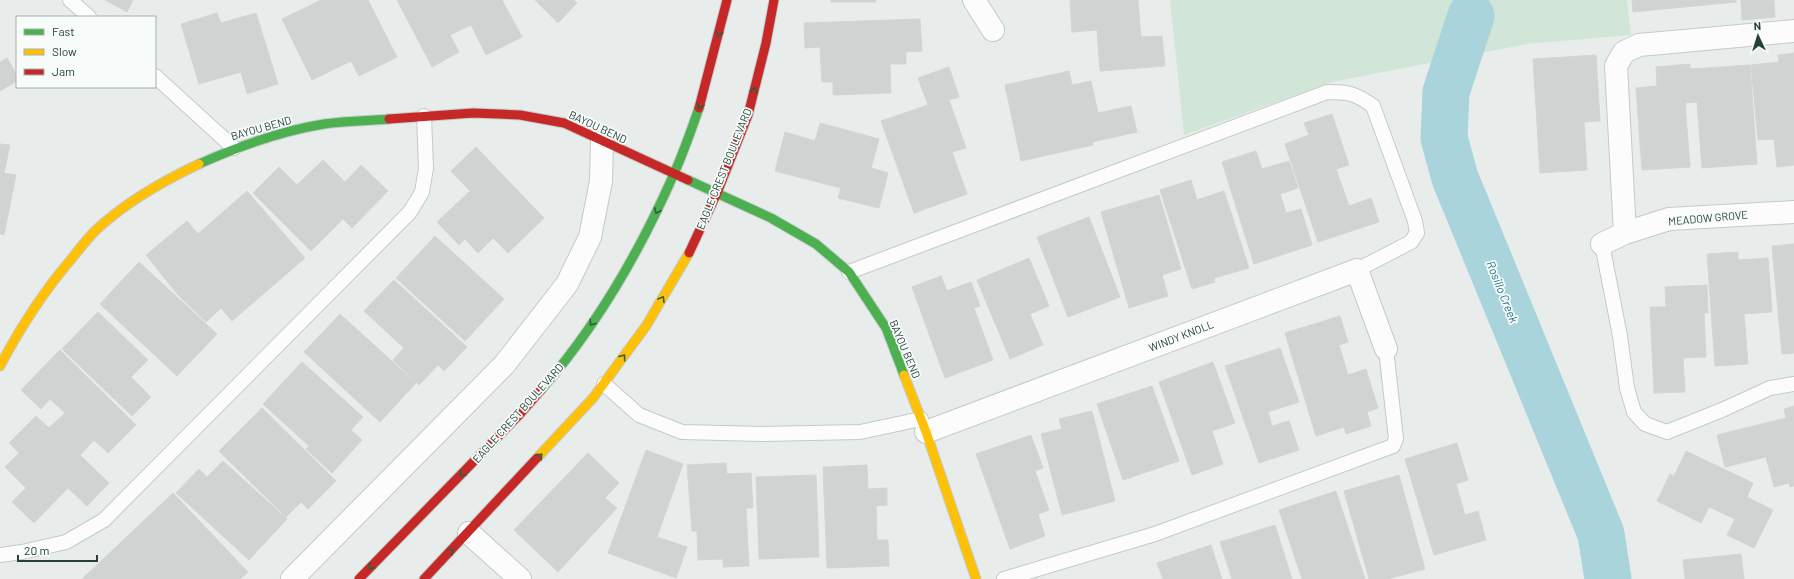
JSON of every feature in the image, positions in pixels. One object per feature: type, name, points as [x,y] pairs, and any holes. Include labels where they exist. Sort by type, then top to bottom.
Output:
[{"type":"main road","name":"EAGLE CREST BOULEVARD","points":[[359,579],[519,415],[561,367],[607,302],[649,228],[674,175],[702,101],[727,0]]},
{"type":"main road","name":"EAGLE CREST BOULEVARD","points":[[424,579],[469,533],[594,398],[653,314],[691,250],[717,193],[748,115],[774,0]]},
{"type":"main road","name":"BAYOU BEND","points":[[1,362],[19,329],[51,283],[96,230],[141,196],[170,178],[234,148],[272,136],[325,124],[424,116],[473,113],[520,115],[564,123],[602,142],[771,218],[816,244],[848,272],[886,328],[923,425],[976,579]]},
{"type":"street","points":[[974,0],[994,30]]},
{"type":"street","points":[[1625,233],[1616,66],[1624,52],[1639,45],[1794,31]]},
{"type":"street","points":[[292,579],[504,366],[567,284],[590,237],[601,181],[602,142]]},
{"type":"street","name":"MEADOW GROVE","points":[[1602,244],[1625,233],[1669,219],[1794,212]]},
{"type":"street","points":[[1357,270],[1386,350]]},
{"type":"street","name":"WINDY KNOLL","points":[[923,425],[1357,270]]},
{"type":"street","points":[[469,533],[520,579]]},
{"type":"lane","points":[[70,0],[88,16]]},
{"type":"lane","points":[[156,77],[234,148]]},
{"type":"lane","points":[[848,272],[1327,92],[1349,92],[1362,98],[1373,106],[1414,221],[1417,234],[1411,242],[1357,270]]},
{"type":"lane","points":[[0,555],[22,552],[66,542],[104,520],[410,212],[422,192],[426,168],[424,116]]},
{"type":"lane","points":[[1602,244],[1620,336],[1627,388],[1634,412],[1645,424],[1667,432],[1722,410],[1770,388],[1794,384]]},
{"type":"lane","points":[[1004,579],[1155,534],[1393,446],[1396,439],[1386,350]]},
{"type":"lane","points":[[604,384],[639,415],[682,432],[762,434],[860,432],[923,425]]},
{"type":"green space","points":[[1170,0],[1627,0],[1631,35],[1527,44],[1332,82],[1184,135]]},
{"type":"building","points":[[105,0],[133,0],[127,12]]},
{"type":"building","points":[[321,0],[368,0],[397,57],[359,76],[351,61],[312,80],[282,19]]},
{"type":"building","points":[[397,0],[502,0],[522,37],[486,55],[471,25],[450,35],[459,52],[432,67]]},
{"type":"building","points":[[535,0],[574,0],[577,3],[558,23]]},
{"type":"building","points":[[831,0],[876,0],[876,2],[831,2]]},
{"type":"building","points":[[1070,0],[1138,0],[1141,37],[1162,36],[1165,66],[1100,71],[1097,30],[1072,32]]},
{"type":"building","points":[[1632,0],[1736,0],[1736,2],[1633,12]]},
{"type":"building","points":[[1741,0],[1774,0],[1775,17],[1742,20]]},
{"type":"building","points":[[217,13],[221,23],[256,13],[278,84],[247,94],[241,72],[199,84],[181,24]]},
{"type":"building","points":[[920,19],[922,51],[906,52],[906,64],[890,64],[891,93],[833,95],[833,82],[822,82],[820,47],[805,48],[804,23]]},
{"type":"building","points":[[1794,53],[1794,165],[1777,167],[1774,139],[1758,140],[1751,65],[1779,62],[1778,55]]},
{"type":"building","points":[[1596,55],[1600,121],[1584,122],[1587,170],[1540,173],[1533,59]]},
{"type":"building","points":[[7,58],[16,73],[16,82],[0,91],[0,62]]},
{"type":"building","points":[[1690,64],[1690,69],[1750,65],[1757,164],[1702,168],[1697,102],[1685,103],[1690,167],[1642,170],[1636,88],[1657,86],[1656,67]]},
{"type":"building","points":[[949,67],[959,97],[949,100],[966,148],[952,152],[967,194],[914,213],[881,121],[928,105],[918,78]]},
{"type":"building","points":[[1069,71],[1072,85],[1091,81],[1098,113],[1131,106],[1137,132],[1092,142],[1093,145],[1021,161],[1005,85]]},
{"type":"building","points":[[1332,114],[1349,165],[1336,169],[1349,206],[1371,198],[1379,222],[1318,242],[1285,144],[1309,135],[1304,123]]},
{"type":"building","points":[[820,123],[879,139],[871,168],[888,173],[879,208],[838,198],[841,188],[775,171],[785,132],[815,141]]},
{"type":"building","points":[[0,144],[10,145],[4,173],[16,175],[4,235],[0,234]]},
{"type":"building","points":[[476,147],[544,218],[508,253],[493,238],[478,253],[465,239],[459,245],[437,222],[470,191],[451,171]]},
{"type":"building","points":[[1256,151],[1262,169],[1289,161],[1298,188],[1280,194],[1286,213],[1301,209],[1312,245],[1254,264],[1222,162]]},
{"type":"building","points":[[323,160],[345,182],[361,165],[388,191],[352,228],[343,219],[311,251],[253,193],[279,167],[297,185]]},
{"type":"building","points":[[1191,180],[1197,200],[1224,191],[1249,268],[1214,278],[1215,282],[1192,289],[1160,190]]},
{"type":"building","points":[[247,191],[305,258],[232,321],[221,308],[206,322],[178,295],[146,255],[187,221],[198,234]]},
{"type":"building","points":[[1159,195],[1181,269],[1162,275],[1168,296],[1129,308],[1101,212]]},
{"type":"building","points":[[1089,217],[1120,297],[1068,317],[1037,237]]},
{"type":"building","points":[[435,236],[504,299],[465,341],[396,278]]},
{"type":"building","points":[[1794,244],[1794,353],[1782,354],[1772,246]]},
{"type":"building","points":[[1738,252],[1738,260],[1768,258],[1772,312],[1744,314],[1748,364],[1715,366],[1707,254]]},
{"type":"building","points":[[1029,258],[1049,306],[1030,314],[1043,345],[1010,359],[977,280]]},
{"type":"building","points":[[139,262],[217,334],[177,376],[100,304]]},
{"type":"building","points":[[941,276],[947,291],[971,282],[980,306],[974,308],[993,360],[945,378],[912,287]]},
{"type":"building","points":[[394,280],[467,347],[444,371],[438,365],[419,385],[393,360],[404,348],[364,311]]},
{"type":"building","points":[[1707,285],[1708,313],[1704,313],[1706,357],[1683,358],[1685,392],[1654,393],[1650,307],[1666,307],[1665,287]]},
{"type":"building","points":[[98,312],[148,360],[131,377],[151,397],[132,416],[62,349]]},
{"type":"building","points":[[340,314],[416,383],[380,422],[304,352]]},
{"type":"building","points":[[1340,316],[1348,342],[1339,345],[1348,375],[1366,369],[1378,408],[1367,412],[1371,426],[1346,434],[1344,427],[1316,436],[1285,333]]},
{"type":"building","points":[[1280,348],[1299,402],[1268,412],[1272,426],[1289,421],[1299,450],[1259,463],[1225,366]]},
{"type":"building","points":[[60,350],[136,425],[108,453],[94,440],[80,455],[109,483],[87,506],[68,488],[34,523],[12,502],[26,488],[5,467],[19,453],[9,443],[36,416],[49,428],[65,413],[50,399],[41,409],[21,390]]},
{"type":"building","points":[[302,362],[363,417],[351,430],[362,440],[332,473],[306,449],[309,446],[263,404]]},
{"type":"building","points":[[1213,362],[1235,423],[1212,431],[1223,464],[1192,475],[1159,382]]},
{"type":"building","points":[[1152,386],[1179,461],[1123,480],[1097,404]]},
{"type":"building","points":[[1794,406],[1794,486],[1790,487],[1789,483],[1774,487],[1766,457],[1725,467],[1717,435],[1786,418],[1784,409]]},
{"type":"building","points":[[262,408],[336,481],[308,509],[301,502],[286,517],[219,451]]},
{"type":"building","points":[[1092,411],[1115,501],[1062,515],[1041,434],[1062,429],[1059,419]]},
{"type":"building","points":[[1031,435],[1043,468],[1035,471],[1049,510],[1038,514],[1045,536],[1010,549],[976,454]]},
{"type":"building","points":[[1457,443],[1468,480],[1456,484],[1465,515],[1478,511],[1486,540],[1434,555],[1405,459]]},
{"type":"building","points":[[646,450],[683,464],[657,537],[687,547],[676,578],[608,553]]},
{"type":"building","points":[[1686,451],[1753,483],[1747,497],[1773,510],[1754,548],[1727,535],[1735,519],[1709,507],[1701,523],[1657,501],[1670,474],[1674,476]]},
{"type":"building","points":[[588,453],[619,483],[605,498],[617,508],[558,572],[514,530]]},
{"type":"building","points":[[223,461],[287,519],[249,560],[176,493],[199,469],[207,477]]},
{"type":"building","points":[[726,463],[727,474],[751,473],[753,508],[746,508],[749,566],[723,567],[723,559],[698,560],[697,531],[692,531],[687,465]]},
{"type":"building","points":[[867,465],[868,489],[887,488],[887,505],[876,506],[877,540],[888,540],[889,566],[827,568],[823,467]]},
{"type":"building","points":[[816,475],[819,557],[759,559],[756,477]]},
{"type":"building","points":[[1399,475],[1425,569],[1388,579],[1369,579],[1344,491]]},
{"type":"building","points":[[1336,491],[1365,579],[1302,579],[1279,510]]},
{"type":"building","points":[[173,493],[248,572],[240,579],[82,579]]},
{"type":"building","points":[[1275,525],[1292,579],[1232,579],[1220,542]]},
{"type":"building","points":[[1211,545],[1222,579],[1163,579],[1157,563]]},
{"type":"building","points":[[1741,554],[1744,579],[1685,579],[1683,560]]},
{"type":"waterway","name":"Rosillo Creek","points":[[1467,0],[1471,16]]},
{"type":"waterway","points":[[1471,16],[1479,0]]},
{"type":"waterway","name":"Rosillo Creek","points":[[1471,16],[1446,92],[1444,138],[1455,178],[1601,534],[1608,579]]},
{"type":"traffic: fast","points":[[541,390],[580,341],[598,315],[631,261],[673,176],[684,151],[699,108]]},
{"type":"traffic: fast","points":[[199,164],[245,145],[308,127],[332,123],[389,119]]},
{"type":"traffic: fast","points":[[688,180],[771,218],[816,244],[849,272],[886,328],[904,375]]},
{"type":"traffic: slow","points":[[0,366],[24,323],[42,296],[96,230],[132,201],[199,164]]},
{"type":"traffic: slow","points":[[537,458],[593,398],[646,326],[689,253]]},
{"type":"traffic: slow","points":[[904,375],[926,432],[976,579]]},
{"type":"traffic: jam","points":[[699,108],[727,0]]},
{"type":"traffic: jam","points":[[689,253],[717,193],[748,115],[766,43],[774,0]]},
{"type":"traffic: jam","points":[[389,119],[473,113],[520,115],[564,123],[688,180]]},
{"type":"traffic: jam","points":[[359,579],[519,415],[541,390]]},
{"type":"traffic: jam","points":[[424,579],[537,458]]}]
